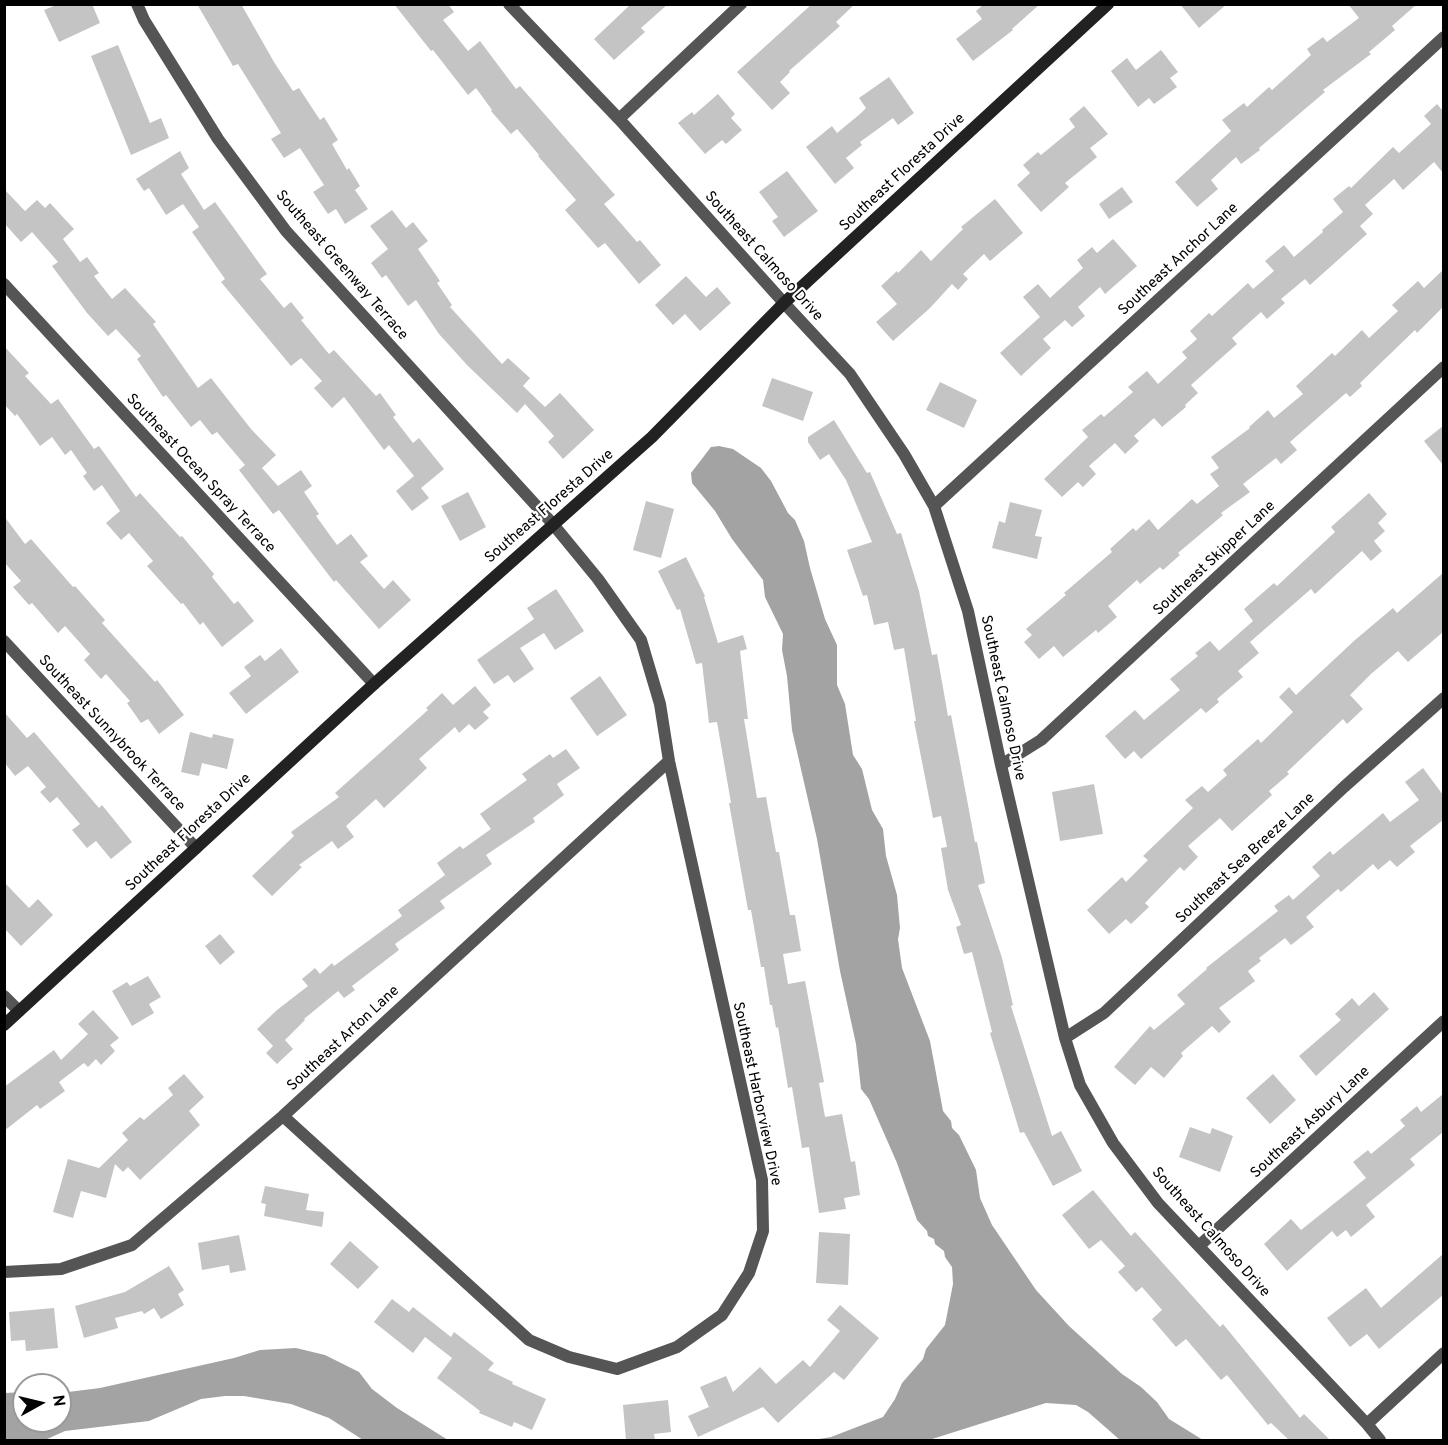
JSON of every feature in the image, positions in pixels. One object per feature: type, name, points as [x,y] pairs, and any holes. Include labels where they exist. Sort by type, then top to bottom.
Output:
[{"type":"street","name":"Southeast Greenway Terrace","points":[[137,4],[144,20],[218,139],[286,231],[552,523],[598,579],[641,640],[660,704],[669,761]]},
{"type":"street","name":"Southeast Calmoso Drive","points":[[509,4],[619,119],[850,374],[904,454],[934,506],[968,611],[1001,765],[1065,1038],[1080,1084],[1113,1143],[1158,1203],[1380,1440]]},
{"type":"street","points":[[619,119],[741,4]]},
{"type":"street","name":"Southeast Floresta Drive","points":[[4,1024],[374,684],[552,523],[652,437],[784,303],[1108,4]]},
{"type":"street","name":"Southeast Anchor Lane","points":[[934,506],[1443,37]]},
{"type":"street","name":"Southeast Ocean Spray Terrace","points":[[4,284],[374,684]]},
{"type":"street","name":"Southeast Skipper Lane","points":[[1001,765],[1041,740],[1443,367]]},
{"type":"street","name":"Southeast Sunnybrook Terrace","points":[[4,641],[196,848]]},
{"type":"street","name":"Southeast Sea Breeze Lane","points":[[1065,1038],[1104,1013],[1344,787],[1443,698]]},
{"type":"street","name":"Southeast Arton Lane","points":[[4,1272],[61,1269],[132,1245],[283,1116],[669,761]]},
{"type":"street","name":"Southeast Harborview Drive","points":[[283,1116],[529,1340],[569,1358],[617,1369],[677,1347],[722,1315],[749,1273],[763,1231],[762,1180],[669,761]]},
{"type":"street","points":[[4,996],[19,1011]]},
{"type":"street","name":"Southeast Asbury Lane","points":[[1199,1246],[1443,1021]]},
{"type":"street","points":[[1367,1424],[1443,1353]]},
{"type":"shaded area","points":[[711,447],[733,449],[761,468],[771,481],[788,513],[795,520],[804,541],[825,619],[837,645],[837,685],[845,704],[853,755],[862,769],[872,810],[883,829],[886,856],[897,895],[900,928],[898,939],[902,968],[930,1041],[943,1111],[951,1121],[952,1128],[959,1135],[976,1170],[980,1198],[992,1225],[1036,1290],[1069,1326],[1122,1374],[1141,1387],[1157,1402],[1169,1419],[1203,1440],[1120,1440],[1088,1412],[1076,1405],[1046,1403],[929,1440],[813,1440],[831,1437],[883,1417],[902,1383],[923,1359],[926,1349],[945,1325],[953,1284],[952,1267],[944,1251],[935,1244],[934,1239],[928,1236],[927,1231],[917,1220],[897,1163],[869,1099],[861,1089],[856,1044],[840,971],[817,839],[792,730],[782,650],[783,634],[765,597],[763,580],[732,539],[715,511],[692,483],[691,473]]},
{"type":"shaded area","points":[[296,1348],[325,1355],[359,1372],[372,1389],[397,1408],[448,1440],[363,1440],[329,1418],[291,1404],[244,1396],[201,1399],[149,1421],[72,1430],[72,1392],[100,1388],[260,1350]]},
{"type":"shaded area","points":[[5,1393],[12,1393],[12,1433],[61,1433],[45,1440],[5,1440]]},
{"type":"building","points":[[59,4],[92,4],[100,23],[59,42],[44,10]]},
{"type":"building","points":[[197,4],[241,4],[293,91],[299,88],[320,120],[324,117],[338,140],[332,144],[347,170],[349,168],[360,186],[355,190],[368,209],[345,224],[336,209],[328,214],[313,192],[324,185],[300,148],[284,158],[271,139],[281,133],[238,64],[233,66]]},
{"type":"building","points":[[394,4],[448,4],[454,12],[443,20],[468,51],[480,41],[516,89],[520,86],[615,195],[604,204],[637,242],[640,240],[661,265],[639,284],[605,243],[598,248],[565,210],[576,200],[539,155],[517,129],[511,134],[491,111],[476,88],[468,95]]},
{"type":"building","points":[[631,4],[668,4],[641,28],[645,32],[614,60],[594,39]]},
{"type":"building","points":[[812,4],[855,4],[836,22],[840,26],[789,71],[780,82],[790,93],[772,110],[737,72]]},
{"type":"building","points":[[984,4],[1040,4],[1013,30],[973,61],[956,39],[982,19],[976,11]]},
{"type":"building","points":[[1180,4],[1227,4],[1199,28]]},
{"type":"building","points":[[1348,4],[1417,4],[1392,26],[1395,30],[1369,52],[1371,54],[1323,90],[1325,92],[1259,148],[1260,150],[1241,164],[1236,157],[1211,180],[1218,189],[1197,207],[1175,182],[1231,131],[1222,120],[1244,103],[1247,107],[1269,87],[1272,90],[1311,55],[1307,49],[1323,37],[1327,42],[1359,18]]},
{"type":"building","points":[[118,45],[150,123],[161,118],[169,138],[131,155],[91,56]]},
{"type":"building","points":[[1161,50],[1178,72],[1170,78],[1177,87],[1154,104],[1149,98],[1138,107],[1111,71],[1127,58],[1136,70]]},
{"type":"building","points":[[889,77],[914,113],[898,125],[893,118],[860,142],[862,145],[846,158],[854,168],[835,184],[806,147],[832,126],[837,133],[860,114],[866,108],[859,98]]},
{"type":"building","points":[[718,94],[735,114],[731,118],[742,130],[726,144],[722,140],[705,154],[678,123],[692,112],[694,115]]},
{"type":"building","points":[[1437,104],[1443,111],[1443,173],[1434,162],[1403,190],[1394,179],[1365,205],[1373,214],[1360,226],[1367,234],[1310,285],[1305,279],[1281,299],[1285,303],[1267,319],[1261,312],[1232,338],[1237,344],[1191,385],[1198,393],[1185,405],[1186,407],[1162,427],[1154,418],[1134,436],[1139,441],[1125,454],[1115,443],[1089,466],[1096,474],[1083,487],[1078,482],[1062,497],[1044,479],[1088,437],[1082,430],[1101,414],[1104,417],[1133,392],[1128,387],[1147,371],[1158,384],[1187,358],[1182,352],[1197,339],[1190,331],[1209,313],[1212,316],[1248,283],[1253,289],[1274,271],[1265,261],[1284,245],[1294,257],[1323,232],[1322,230],[1343,212],[1333,199],[1349,186],[1351,188],[1393,147],[1399,153],[1431,124],[1424,116]]},
{"type":"building","points":[[1084,106],[1108,134],[1090,148],[1097,157],[1065,183],[1069,187],[1041,212],[1017,185],[1030,173],[1023,165],[1038,152],[1041,155],[1075,127],[1069,119]]},
{"type":"building","points":[[180,151],[189,168],[181,174],[204,210],[215,202],[267,274],[260,279],[284,308],[291,302],[304,318],[301,320],[329,354],[334,350],[376,396],[380,393],[396,415],[393,417],[413,443],[419,438],[444,469],[421,488],[429,498],[412,511],[396,491],[414,476],[389,445],[384,450],[344,397],[332,408],[314,388],[322,381],[301,358],[291,366],[221,282],[225,279],[192,232],[199,227],[183,204],[166,215],[149,188],[144,191],[136,179]]},
{"type":"building","points":[[787,171],[818,211],[784,237],[772,221],[778,217],[759,192]]},
{"type":"building","points":[[1122,187],[1133,202],[1109,219],[1099,204]]},
{"type":"building","points":[[4,189],[25,211],[37,200],[45,208],[50,203],[74,229],[63,239],[80,262],[87,257],[99,273],[94,276],[112,299],[125,288],[156,322],[153,324],[198,388],[211,378],[251,429],[276,455],[262,468],[278,486],[301,470],[312,486],[304,492],[319,514],[316,516],[337,545],[351,534],[368,556],[360,562],[384,589],[393,580],[411,600],[379,629],[336,580],[334,582],[279,510],[273,514],[239,470],[245,465],[217,432],[212,435],[200,420],[191,427],[166,395],[163,397],[137,359],[141,356],[116,329],[108,336],[87,313],[52,266],[58,262],[32,232],[21,242],[4,223]]},
{"type":"building","points":[[995,199],[1023,233],[990,261],[984,254],[963,274],[968,279],[958,290],[952,284],[930,308],[893,341],[876,322],[897,304],[881,286],[921,250],[931,261],[963,229],[961,227]]},
{"type":"building","points":[[392,210],[406,228],[413,222],[428,241],[418,249],[440,281],[437,283],[452,305],[450,307],[502,364],[508,358],[530,378],[523,386],[545,407],[560,393],[594,430],[563,459],[548,442],[554,436],[525,404],[517,413],[467,365],[439,334],[416,300],[408,306],[386,275],[382,278],[371,263],[388,249],[370,226]]},
{"type":"building","points":[[1113,239],[1137,266],[1105,294],[1100,287],[1078,307],[1085,316],[1072,327],[1065,320],[1043,339],[1051,348],[1021,376],[1000,353],[1040,317],[1023,297],[1038,284],[1050,298],[1083,268],[1077,260],[1092,247],[1097,253]]},
{"type":"building","points":[[1443,270],[1443,307],[1417,333],[1415,330],[1360,383],[1362,386],[1350,397],[1346,393],[1290,442],[1297,450],[1281,464],[1276,458],[1243,484],[1250,492],[1221,513],[1223,515],[1178,553],[1180,555],[1163,570],[1160,567],[1140,584],[1137,580],[1108,606],[1117,617],[1098,633],[1096,630],[1063,657],[1054,646],[1039,659],[1024,642],[1032,635],[1026,629],[1112,552],[1110,549],[1133,528],[1136,531],[1149,519],[1158,530],[1192,499],[1197,504],[1219,486],[1210,474],[1219,468],[1211,457],[1250,428],[1268,410],[1274,418],[1303,394],[1296,386],[1332,353],[1335,356],[1362,330],[1369,338],[1398,311],[1392,305],[1418,281],[1424,288]]},
{"type":"building","points":[[686,276],[706,297],[717,287],[731,303],[700,331],[685,314],[673,325],[655,305]]},
{"type":"building","points":[[4,346],[29,373],[25,376],[51,404],[58,399],[94,449],[99,446],[136,497],[140,493],[180,537],[182,536],[214,574],[212,577],[234,604],[238,601],[254,621],[222,647],[203,622],[200,625],[183,603],[181,604],[147,566],[153,561],[129,533],[121,540],[106,523],[120,511],[102,485],[94,491],[83,476],[87,473],[71,450],[65,455],[52,437],[40,446],[17,414],[15,416],[4,404]]},
{"type":"building","points":[[772,378],[813,392],[803,421],[762,406]]},
{"type":"building","points":[[940,382],[977,400],[964,428],[926,410]]},
{"type":"building","points":[[834,420],[867,473],[870,472],[897,534],[901,533],[919,591],[932,655],[937,654],[948,716],[951,715],[975,842],[977,842],[985,883],[978,885],[1002,958],[1013,1005],[1011,1006],[1052,1136],[1061,1131],[1082,1171],[1053,1186],[1024,1132],[1020,1133],[990,1033],[992,1032],[972,952],[964,954],[956,927],[961,925],[948,890],[941,848],[947,847],[941,816],[933,818],[914,721],[916,721],[904,648],[894,650],[888,622],[874,625],[867,595],[863,596],[847,550],[872,542],[846,480],[829,454],[820,460],[808,442],[808,437]]},
{"type":"building","points":[[1443,426],[1443,465],[1424,441]]},
{"type":"building","points":[[468,492],[486,527],[460,541],[441,506]]},
{"type":"building","points":[[1369,493],[1387,514],[1378,523],[1385,531],[1374,541],[1382,551],[1371,561],[1362,551],[1315,594],[1311,589],[1250,642],[1259,653],[1238,671],[1243,677],[1217,699],[1219,702],[1206,713],[1201,708],[1141,759],[1134,751],[1125,759],[1105,736],[1135,710],[1144,720],[1180,690],[1170,679],[1198,656],[1195,653],[1210,641],[1219,651],[1253,621],[1244,609],[1274,583],[1277,586],[1335,532],[1331,527]]},
{"type":"building","points":[[646,501],[674,509],[661,558],[633,550]]},
{"type":"building","points":[[1010,502],[1042,510],[1035,536],[1042,537],[1037,559],[992,548],[999,521],[1005,523]]},
{"type":"building","points":[[4,516],[25,544],[31,539],[73,587],[75,586],[105,620],[102,623],[155,682],[157,680],[184,715],[159,734],[148,719],[141,723],[127,703],[130,701],[106,674],[101,679],[84,660],[90,654],[65,626],[58,633],[32,603],[29,605],[13,587],[21,581],[4,562]]},
{"type":"building","points":[[686,557],[705,596],[718,643],[743,635],[747,649],[740,651],[748,719],[744,719],[757,798],[766,797],[790,915],[795,915],[801,951],[783,954],[788,984],[805,981],[824,1082],[819,1083],[825,1117],[842,1114],[851,1162],[855,1161],[860,1195],[844,1198],[846,1209],[819,1213],[809,1147],[802,1148],[792,1087],[788,1088],[778,1027],[776,1028],[772,1005],[770,1005],[764,967],[761,967],[751,910],[748,910],[717,722],[709,723],[702,663],[696,664],[680,609],[677,610],[658,571]]},
{"type":"building","points":[[1443,573],[1443,632],[1408,662],[1398,651],[1371,674],[1350,695],[1363,709],[1347,724],[1343,719],[1269,791],[1272,795],[1232,831],[1220,818],[1188,846],[1198,857],[1184,871],[1180,867],[1145,903],[1149,907],[1131,924],[1126,919],[1109,934],[1087,910],[1122,877],[1126,882],[1148,860],[1143,856],[1193,808],[1185,800],[1202,786],[1208,792],[1227,775],[1223,770],[1258,739],[1261,743],[1293,712],[1279,697],[1289,687],[1296,695],[1393,608],[1397,613]]},
{"type":"building","points":[[556,589],[584,631],[555,650],[544,633],[520,648],[534,669],[514,683],[508,675],[494,684],[477,660],[534,619],[527,608]]},
{"type":"building","points":[[281,648],[299,672],[246,714],[229,693],[251,676],[244,667],[260,655],[265,661]]},
{"type":"building","points":[[600,676],[627,715],[597,736],[570,698]]},
{"type":"building","points":[[475,686],[491,705],[483,712],[489,718],[475,730],[469,724],[459,733],[455,727],[419,759],[427,768],[384,808],[376,799],[346,826],[354,837],[338,849],[332,841],[299,865],[302,867],[272,896],[252,876],[294,836],[291,832],[339,797],[335,793],[428,710],[426,708],[442,693],[453,705]]},
{"type":"building","points":[[4,712],[27,738],[34,732],[99,808],[102,805],[132,842],[111,859],[96,841],[87,848],[72,830],[80,824],[57,797],[50,803],[40,792],[46,787],[28,766],[15,776],[4,762]]},
{"type":"building","points":[[190,732],[212,738],[213,734],[234,739],[227,769],[202,763],[199,776],[181,772]]},
{"type":"building","points":[[566,749],[580,768],[557,784],[564,795],[533,818],[535,822],[486,855],[492,864],[440,901],[445,908],[395,944],[399,950],[352,986],[355,990],[344,998],[338,991],[304,1019],[285,1040],[293,1049],[277,1064],[266,1053],[273,1046],[257,1029],[308,986],[302,979],[315,968],[320,974],[332,963],[334,966],[402,916],[398,910],[445,875],[437,863],[460,846],[463,849],[491,829],[480,814],[527,780],[522,774],[550,754],[553,758]]},
{"type":"building","points":[[1423,768],[1443,795],[1443,820],[1410,846],[1415,852],[1397,867],[1390,860],[1378,870],[1373,864],[1341,892],[1338,889],[1306,917],[1314,927],[1291,945],[1285,938],[1259,958],[1261,961],[1248,971],[1255,981],[1219,1008],[1231,1022],[1219,1033],[1212,1026],[1181,1053],[1183,1056],[1164,1078],[1151,1067],[1135,1085],[1114,1067],[1150,1026],[1154,1030],[1185,1004],[1177,995],[1206,968],[1278,911],[1274,906],[1289,895],[1293,900],[1320,876],[1312,867],[1330,851],[1333,855],[1383,813],[1390,822],[1419,800],[1405,782]]},
{"type":"building","points":[[1094,784],[1103,834],[1060,841],[1052,792]]},
{"type":"building","points":[[4,882],[29,908],[38,899],[53,915],[21,946],[4,928]]},
{"type":"building","points":[[220,934],[235,952],[220,965],[205,946]]},
{"type":"building","points":[[148,976],[161,997],[149,1004],[154,1013],[132,1026],[112,991],[127,982],[130,986]]},
{"type":"building","points":[[1374,992],[1389,1009],[1316,1076],[1299,1056],[1341,1020],[1335,1014],[1352,998],[1359,1006]]},
{"type":"building","points":[[93,1010],[119,1038],[110,1045],[115,1051],[101,1065],[96,1059],[88,1067],[84,1063],[59,1082],[65,1091],[40,1109],[37,1105],[4,1131],[4,1087],[54,1050],[61,1060],[88,1034],[78,1024]]},
{"type":"building","points":[[184,1074],[204,1097],[189,1111],[200,1125],[140,1180],[128,1167],[123,1172],[115,1164],[106,1198],[81,1191],[73,1218],[53,1212],[68,1159],[99,1168],[128,1140],[122,1133],[140,1117],[144,1120],[173,1095],[168,1088]]},
{"type":"building","points":[[1273,1074],[1296,1100],[1270,1124],[1246,1098]]},
{"type":"building","points":[[1443,1094],[1443,1132],[1410,1159],[1415,1165],[1366,1205],[1375,1217],[1351,1237],[1346,1230],[1337,1237],[1332,1231],[1287,1271],[1264,1244],[1291,1219],[1301,1230],[1366,1178],[1353,1162],[1368,1150],[1371,1154],[1405,1126],[1400,1120],[1417,1106],[1421,1112]]},
{"type":"building","points":[[1190,1127],[1210,1134],[1212,1128],[1233,1136],[1220,1172],[1179,1157]]},
{"type":"building","points":[[265,1186],[309,1194],[306,1210],[324,1212],[322,1227],[264,1216],[266,1204],[261,1203]]},
{"type":"building","points":[[1093,1190],[1131,1236],[1135,1232],[1220,1327],[1223,1324],[1300,1418],[1304,1414],[1330,1440],[1289,1440],[1271,1423],[1268,1425],[1227,1375],[1221,1380],[1186,1339],[1176,1347],[1152,1319],[1162,1310],[1142,1287],[1136,1292],[1118,1272],[1125,1266],[1101,1240],[1089,1249],[1062,1215]]},
{"type":"building","points":[[819,1232],[850,1234],[848,1285],[816,1283]]},
{"type":"building","points":[[239,1235],[246,1270],[230,1273],[229,1265],[202,1270],[198,1243]]},
{"type":"building","points":[[350,1241],[379,1267],[358,1289],[330,1264]]},
{"type":"building","points":[[1443,1254],[1443,1295],[1379,1349],[1367,1334],[1350,1347],[1327,1318],[1366,1288],[1381,1308]]},
{"type":"building","points":[[169,1266],[184,1290],[178,1294],[184,1305],[161,1319],[154,1308],[144,1314],[142,1311],[115,1318],[118,1328],[84,1338],[75,1306],[125,1292]]},
{"type":"building","points":[[392,1299],[409,1312],[413,1307],[451,1337],[454,1332],[494,1363],[488,1370],[546,1399],[532,1430],[514,1422],[512,1427],[479,1413],[480,1411],[437,1378],[452,1358],[425,1337],[413,1353],[374,1322]]},
{"type":"building","points":[[840,1305],[879,1338],[844,1380],[834,1372],[778,1423],[763,1407],[698,1437],[688,1416],[709,1407],[700,1387],[726,1376],[733,1392],[760,1367],[776,1384],[803,1360],[810,1367],[840,1331],[827,1320]]},
{"type":"building","points":[[54,1308],[58,1348],[26,1351],[25,1340],[11,1341],[9,1312]]},
{"type":"building","points":[[668,1400],[671,1432],[654,1434],[655,1440],[626,1440],[623,1405]]}]
